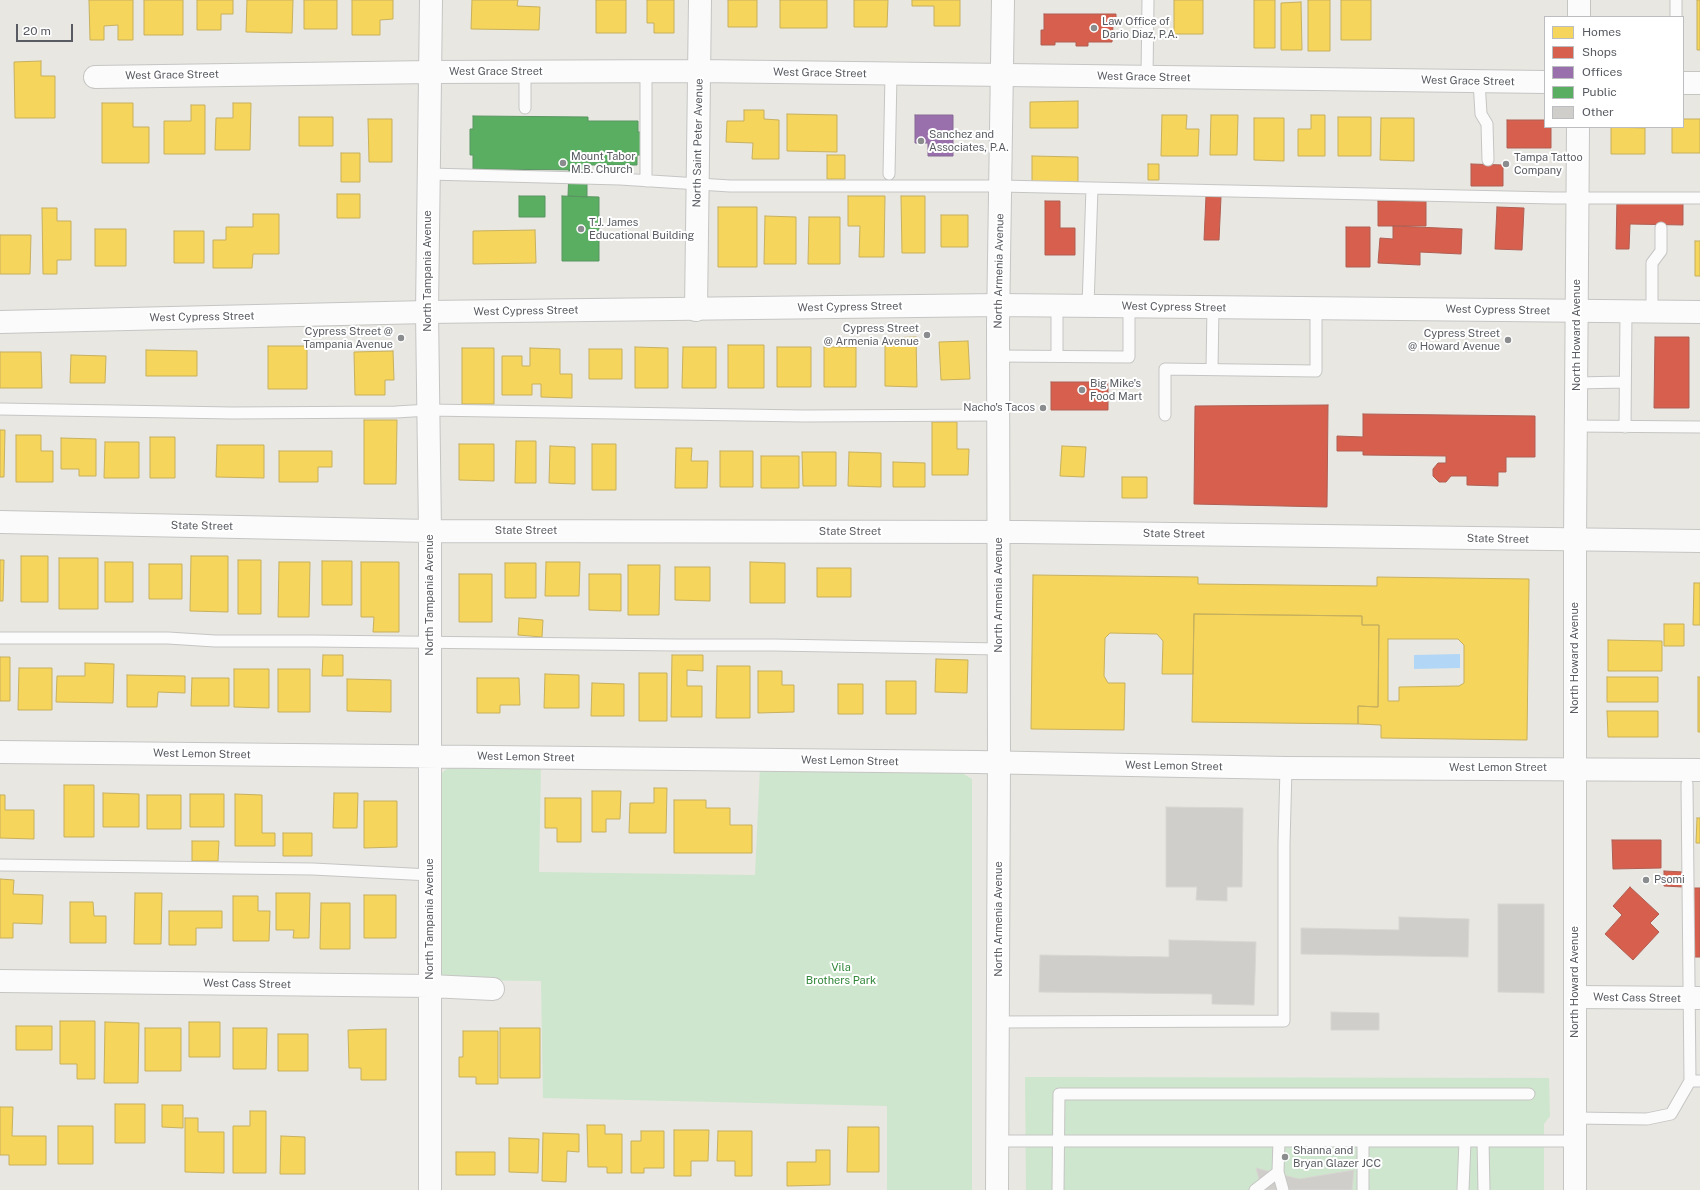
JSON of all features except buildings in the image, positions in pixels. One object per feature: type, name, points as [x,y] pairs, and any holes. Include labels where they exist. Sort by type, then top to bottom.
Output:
[{"type":"street","name":"North Tampania Avenue","points":[[430,1190],[430,531],[427,312],[431,0]]},
{"type":"street","name":"North Saint Peter Avenue","points":[[696,310],[700,0]]},
{"type":"street","name":"North Armenia Avenue","points":[[997,1190],[999,762],[998,356],[1003,0]]},
{"type":"street","points":[[1579,0],[1579,16]]},
{"type":"street","name":"West Grace Street","points":[[95,76],[431,72],[699,71],[891,75],[1146,76],[1544,82]]},
{"type":"street","points":[[1684,82],[1700,83]]},
{"type":"street","name":"North Howard Avenue","points":[[1575,1190],[1575,540],[1578,128]]},
{"type":"street","name":"West Cypress Street","points":[[0,322],[427,312],[696,310],[999,305],[1700,312]]},
{"type":"street","name":"State Street","points":[[0,522],[430,531],[998,532],[1700,541]]},
{"type":"street","name":"West Lemon Street","points":[[0,752],[999,762],[1286,768],[1575,768],[1694,777]]},
{"type":"street","name":"West Cass Street","points":[[0,980],[430,986],[493,989]]},
{"type":"street","name":"West Cass Street","points":[[1575,997],[1695,998]]},
{"type":"lane","points":[[1146,76],[1148,0]]},
{"type":"lane","points":[[1676,0],[1676,16]]},
{"type":"lane","points":[[525,72],[525,108]]},
{"type":"lane","points":[[646,72],[646,182]]},
{"type":"lane","points":[[889,174],[891,75]]},
{"type":"lane","points":[[1479,81],[1481,114],[1487,124],[1488,160]]},
{"type":"lane","points":[[429,174],[620,179],[646,182],[698,183],[738,186],[1000,186],[1577,198],[1700,198]]},
{"type":"lane","points":[[1088,306],[1092,188]]},
{"type":"lane","points":[[1652,311],[1652,263],[1660,251],[1660,228]]},
{"type":"lane","points":[[1057,306],[1057,356]]},
{"type":"lane","points":[[998,356],[1129,356],[1129,306]]},
{"type":"lane","points":[[1212,369],[1213,307]]},
{"type":"lane","points":[[1165,415],[1165,369],[1316,371],[1316,308]]},
{"type":"lane","points":[[1625,427],[1626,311]]},
{"type":"lane","points":[[1576,382],[1625,382]]},
{"type":"lane","points":[[0,409],[232,413],[396,412],[429,410],[804,416],[998,415]]},
{"type":"lane","points":[[1576,426],[1700,427]]},
{"type":"lane","points":[[0,638],[168,638],[215,641],[775,645],[999,649]]},
{"type":"lane","points":[[998,1022],[1284,1021],[1284,844],[1286,768]]},
{"type":"lane","points":[[1575,1118],[1647,1119],[1670,1114],[1695,1081],[1695,998],[1688,830],[1694,777]]},
{"type":"lane","points":[[0,865],[313,869],[430,875]]},
{"type":"lane","points":[[1058,1190],[1059,1094],[1529,1094]]},
{"type":"lane","points":[[1279,1140],[1278,1172],[1283,1190]]},
{"type":"lane","points":[[1363,1190],[1364,1140]]},
{"type":"lane","points":[[1463,1190],[1465,1140]]},
{"type":"lane","points":[[1483,1140],[1484,1190]]},
{"type":"lane","points":[[998,1141],[1575,1140]]},
{"type":"lane","points":[[1255,1190],[1278,1172]]},
{"type":"green space","name":"Vila Brothers Park","points":[[541,765],[539,872],[755,875],[760,767],[957,770],[972,779],[972,1190],[887,1190],[887,1106],[543,1098],[541,981],[449,980],[439,977],[437,778],[446,769],[456,766]]},
{"type":"green space","name":"Shanna and Bryan Glazer JCC","points":[[1025,1077],[1549,1078],[1550,1116],[1544,1124],[1544,1190],[1026,1190]]},
{"type":"water","points":[[1460,654],[1460,668],[1414,669],[1414,655]]},
{"type":"place","name":"Law Office of Dario Diaz, P.A.","points":[[1094,28]]},
{"type":"place","name":"Sanchez and Associates, P.A.","points":[[921,141]]},
{"type":"place","name":"Mount Tabor M.B. Church","points":[[563,163]]},
{"type":"place","name":"Tampa Tattoo Company","points":[[1506,164]]},
{"type":"place","name":"T.J. James Educational Building","points":[[581,229]]},
{"type":"place","name":"Cypress Street @ Armenia Avenue","points":[[927,335]]},
{"type":"place","name":"Cypress Street @ Tampania Avenue","points":[[401,338]]},
{"type":"place","name":"Cypress Street @ Howard Avenue","points":[[1508,340]]},
{"type":"place","name":"Big Mike's Food Mart","points":[[1082,390]]},
{"type":"place","name":"Nacho's Tacos","points":[[1043,408]]},
{"type":"place","name":"Psomi","points":[[1646,880]]},
{"type":"place","name":"Shanna and Bryan Glazer JCC","points":[[1285,1157]]}]
